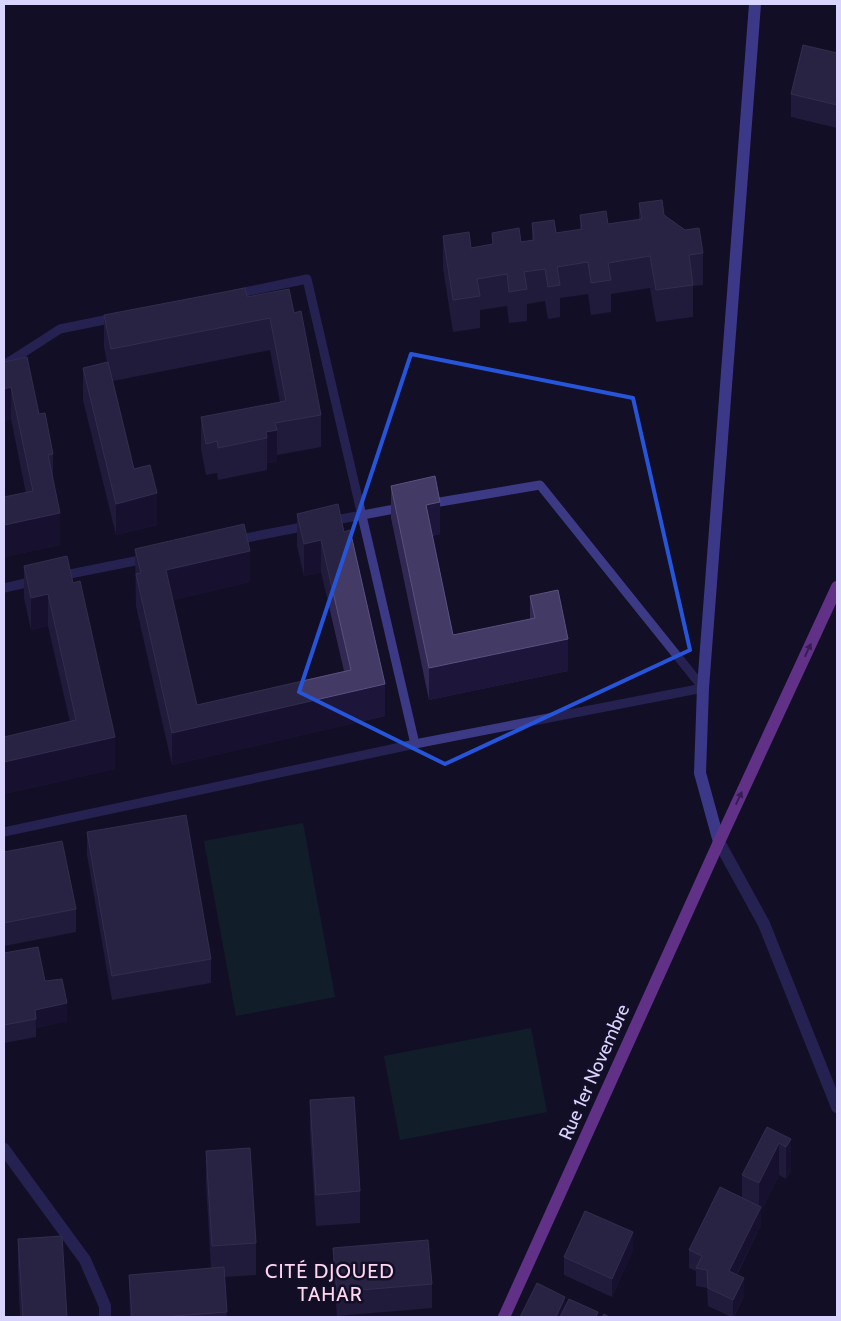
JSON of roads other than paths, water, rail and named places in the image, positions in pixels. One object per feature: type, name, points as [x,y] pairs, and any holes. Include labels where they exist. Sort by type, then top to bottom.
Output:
[{"type":"main road","points":[[719,842],[700,773],[703,688],[755,4]]},
{"type":"main road","name":"Rue 1er Novembre","points":[[504,1317],[719,842],[837,587]]},
{"type":"street","points":[[719,842],[764,924],[837,1108]]},
{"type":"street","points":[[4,1149],[85,1260],[104,1306],[105,1317]]},
{"type":"lane","points":[[222,297],[307,279],[415,744]]},
{"type":"lane","points":[[4,365],[60,329],[127,316]]},
{"type":"lane","points":[[4,832],[415,744],[703,688],[540,485],[323,522]]},
{"type":"lane","points":[[226,542],[314,524]]},
{"type":"lane","points":[[52,578],[159,556]]},
{"type":"lane","points":[[4,588],[42,580]]},
{"type":"district","name":"CITÉ DJOUED TAHAR","points":[[330,1282]]}]
